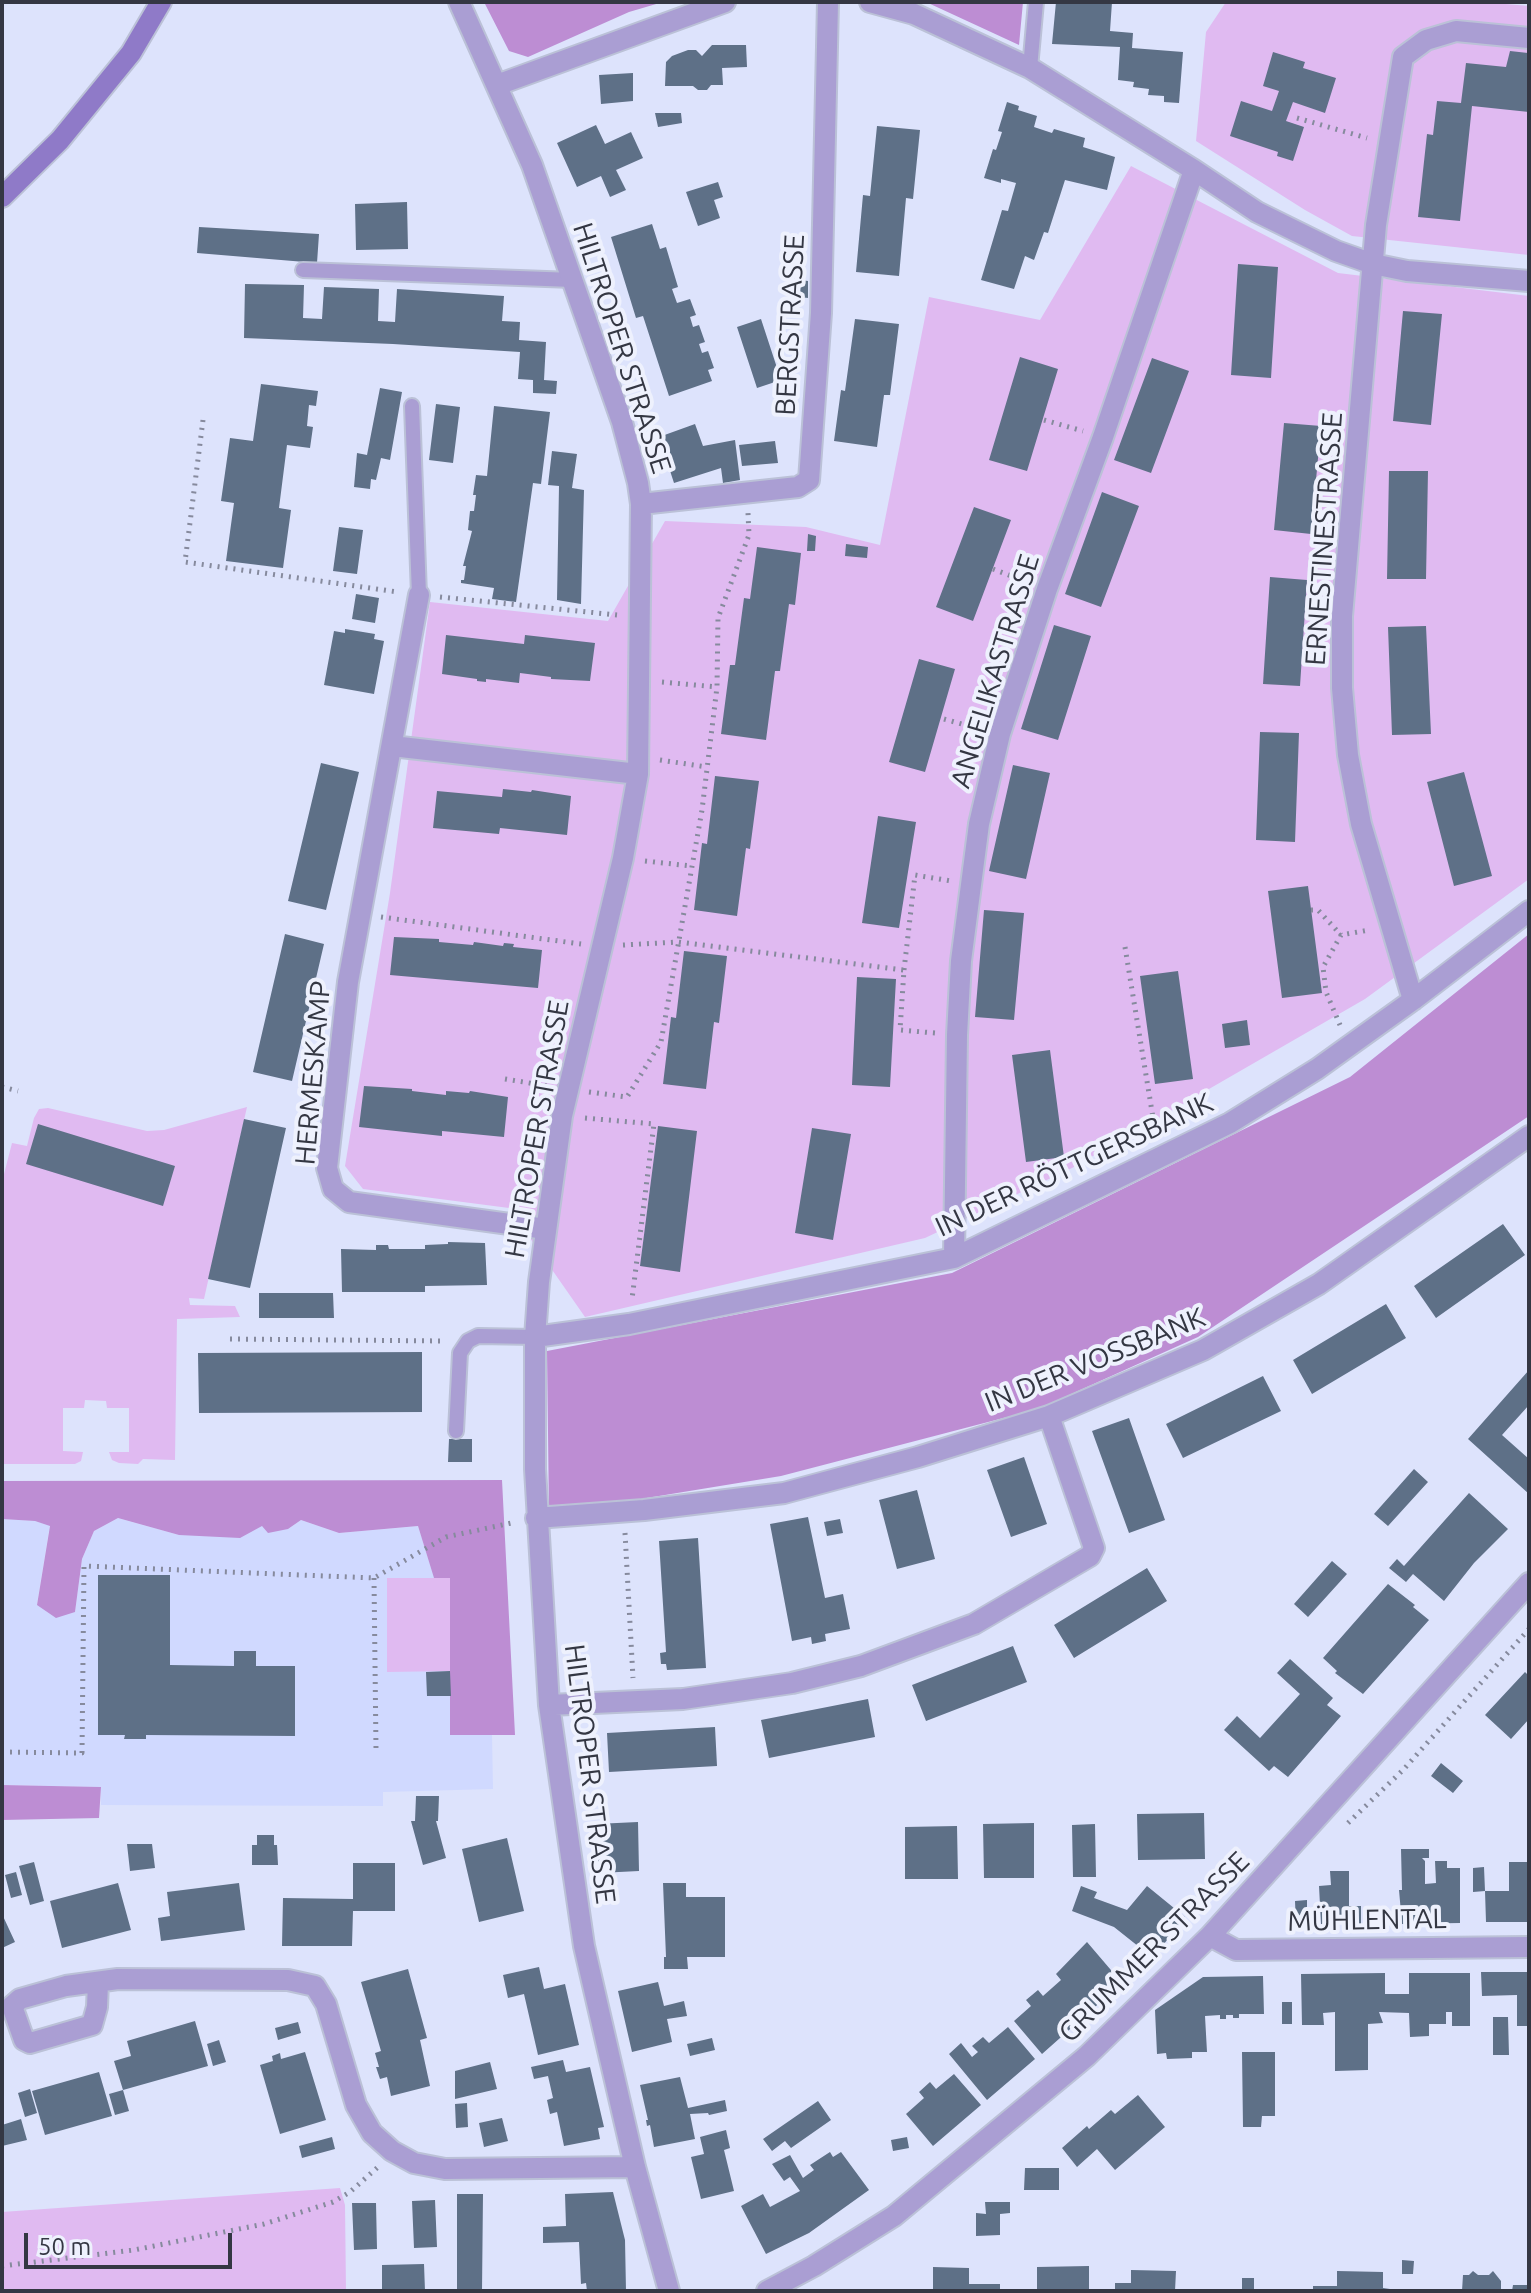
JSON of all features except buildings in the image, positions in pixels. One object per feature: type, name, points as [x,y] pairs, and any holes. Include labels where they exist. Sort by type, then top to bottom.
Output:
[{"type":"street","points":[[2,197],[60,140],[131,53],[161,2]]},
{"type":"street","name":"HILTROPER STRASSE","points":[[459,2],[532,165],[622,422],[641,504],[639,766],[623,858],[567,1089],[546,1229],[535,1337],[536,1518],[549,1705],[584,1946],[635,2167],[669,2291]]},
{"type":"street","points":[[497,85],[725,2]]},
{"type":"street","name":"BERGSTRASSE","points":[[641,504],[798,487],[809,480],[821,313],[828,2]]},
{"type":"street","points":[[870,2],[914,14],[1030,68],[1295,233],[1373,264],[1407,271],[1529,281]]},
{"type":"street","points":[[1373,264],[1376,225],[1403,57],[1426,40],[1456,31],[1529,38]]},
{"type":"street","name":"ANGELIKASTRASSE","points":[[954,1258],[961,961],[979,824],[1000,734],[1047,589],[1103,437],[1194,170]]},
{"type":"street","name":"ERNESTINESTRASSE","points":[[1373,264],[1342,616],[1342,688],[1348,755],[1361,824],[1413,1000]]},
{"type":"street","name":"HERMESKAMP","points":[[419,595],[348,982],[327,1168],[333,1189],[349,1202],[546,1229]]},
{"type":"street","points":[[392,746],[639,766]]},
{"type":"street","name":"IN DER RÖTTGERSBANK","points":[[535,1337],[629,1324],[954,1258],[1230,1123],[1351,1044],[1529,911]]},
{"type":"street","name":"IN DER VOSSBANK","points":[[536,1518],[624,1512],[784,1493],[918,1457],[1049,1416],[1203,1350],[1319,1284],[1529,1136]]},
{"type":"street","points":[[549,1705],[683,1699],[738,1692],[861,1666],[974,1624],[1090,1556],[1094,1548],[1049,1416]]},
{"type":"street","name":"GRUMMER STRASSE","points":[[767,2291],[854,2241],[929,2190],[1087,2056],[1210,1936],[1529,1583]]},
{"type":"street","name":"MÜHLENTAL","points":[[1210,1936],[1236,1950],[1529,1947]]},
{"type":"street","points":[[98,1983],[118,1979],[288,1980],[315,1986],[326,2004],[356,2105],[372,2133],[392,2151],[414,2163],[445,2169],[635,2167]]},
{"type":"lane","points":[[1030,68],[1036,2]]},
{"type":"lane","points":[[303,270],[573,280]]},
{"type":"lane","name":"HERMESKAMP","points":[[412,406],[419,595]]},
{"type":"lane","points":[[456,1431],[460,1353],[468,1341],[478,1336],[535,1337]]},
{"type":"path","points":[[1297,118],[1388,144]]},
{"type":"path","points":[[203,420],[185,562],[419,595],[640,617]]},
{"type":"path","points":[[1044,420],[1103,437]]},
{"type":"path","points":[[505,1079],[627,1097],[661,1042],[707,767],[717,687],[718,618],[749,535],[747,494]]},
{"type":"path","points":[[993,569],[1047,589]]},
{"type":"path","points":[[640,679],[717,687]]},
{"type":"path","points":[[944,719],[1000,734]]},
{"type":"path","points":[[639,766],[707,767]]},
{"type":"path","points":[[623,858],[691,866]]},
{"type":"path","points":[[957,1035],[900,1030],[904,970],[915,875],[970,884]]},
{"type":"path","points":[[1311,910],[1318,910],[1341,935]]},
{"type":"path","points":[[360,914],[601,947],[678,942],[904,970]]},
{"type":"path","points":[[1341,935],[1389,927]]},
{"type":"path","points":[[1341,935],[1323,967],[1326,992],[1343,1033],[1351,1044]]},
{"type":"path","points":[[1125,947],[1160,1157]]},
{"type":"path","points":[[2,1087],[18,1091]]},
{"type":"path","points":[[562,1116],[654,1124],[629,1324]]},
{"type":"path","points":[[230,1339],[468,1341]]},
{"type":"path","points":[[624,1512],[634,1701]]},
{"type":"path","points":[[2,1752],[82,1753],[84,1566],[374,1578],[446,1537],[536,1518]]},
{"type":"path","points":[[374,1578],[376,1749]]},
{"type":"path","points":[[1339,1830],[1403,1770],[1529,1629]]},
{"type":"path","points":[[2,2266],[134,2250],[264,2224],[342,2197],[392,2151]]},
{"type":"shaded area","points":[[484,2],[663,2],[629,12],[528,57],[509,51]]},
{"type":"shaded area","points":[[926,2],[1023,2],[1019,45]]},
{"type":"shaded area","points":[[1226,2],[1483,2],[1529,6],[1529,255],[1352,236],[1196,141],[1206,32]]},
{"type":"shaded area","points":[[1131,166],[1338,273],[1529,296],[1529,879],[1365,999],[1072,1168],[925,1238],[585,1317],[509,1208],[363,1189],[345,1166],[390,893],[430,602],[608,621],[665,521],[806,527],[880,545],[929,297],[1040,320]]},
{"type":"shaded area","points":[[1529,934],[1529,1116],[1198,1337],[1038,1409],[781,1476],[549,1514],[547,1351],[952,1273],[1350,1077]]},
{"type":"shaded area","points":[[247,1107],[204,1299],[189,1298],[190,1305],[235,1306],[240,1317],[177,1319],[175,1460],[143,1459],[138,1464],[112,1460],[109,1452],[129,1452],[129,1408],[107,1408],[106,1401],[85,1400],[84,1408],[63,1408],[63,1451],[83,1452],[81,1461],[75,1464],[2,1464],[2,1182],[12,1143],[27,1146],[39,1109],[48,1108],[147,1131],[164,1130]]},
{"type":"shaded area","points":[[502,1480],[515,1735],[450,1735],[450,1578],[434,1578],[418,1526],[339,1533],[301,1520],[288,1529],[268,1533],[262,1526],[240,1538],[179,1535],[118,1518],[94,1531],[82,1559],[75,1612],[56,1618],[37,1605],[50,1526],[35,1521],[2,1519],[2,1481]]},
{"type":"shaded area","points":[[118,1518],[179,1535],[262,1526],[288,1529],[301,1520],[339,1533],[418,1526],[434,1577],[450,1578],[451,1735],[492,1735],[493,1789],[383,1792],[383,1806],[101,1805],[101,1787],[2,1785],[2,1519],[50,1525],[37,1604],[75,1612],[82,1559],[94,1531]]},
{"type":"shaded area","points":[[387,1578],[450,1578],[450,1671],[387,1672]]},
{"type":"shaded area","points":[[2,1785],[101,1787],[99,1818],[2,1820]]},
{"type":"shaded area","points":[[340,2188],[345,2205],[346,2291],[2,2291],[2,2212]]}]
